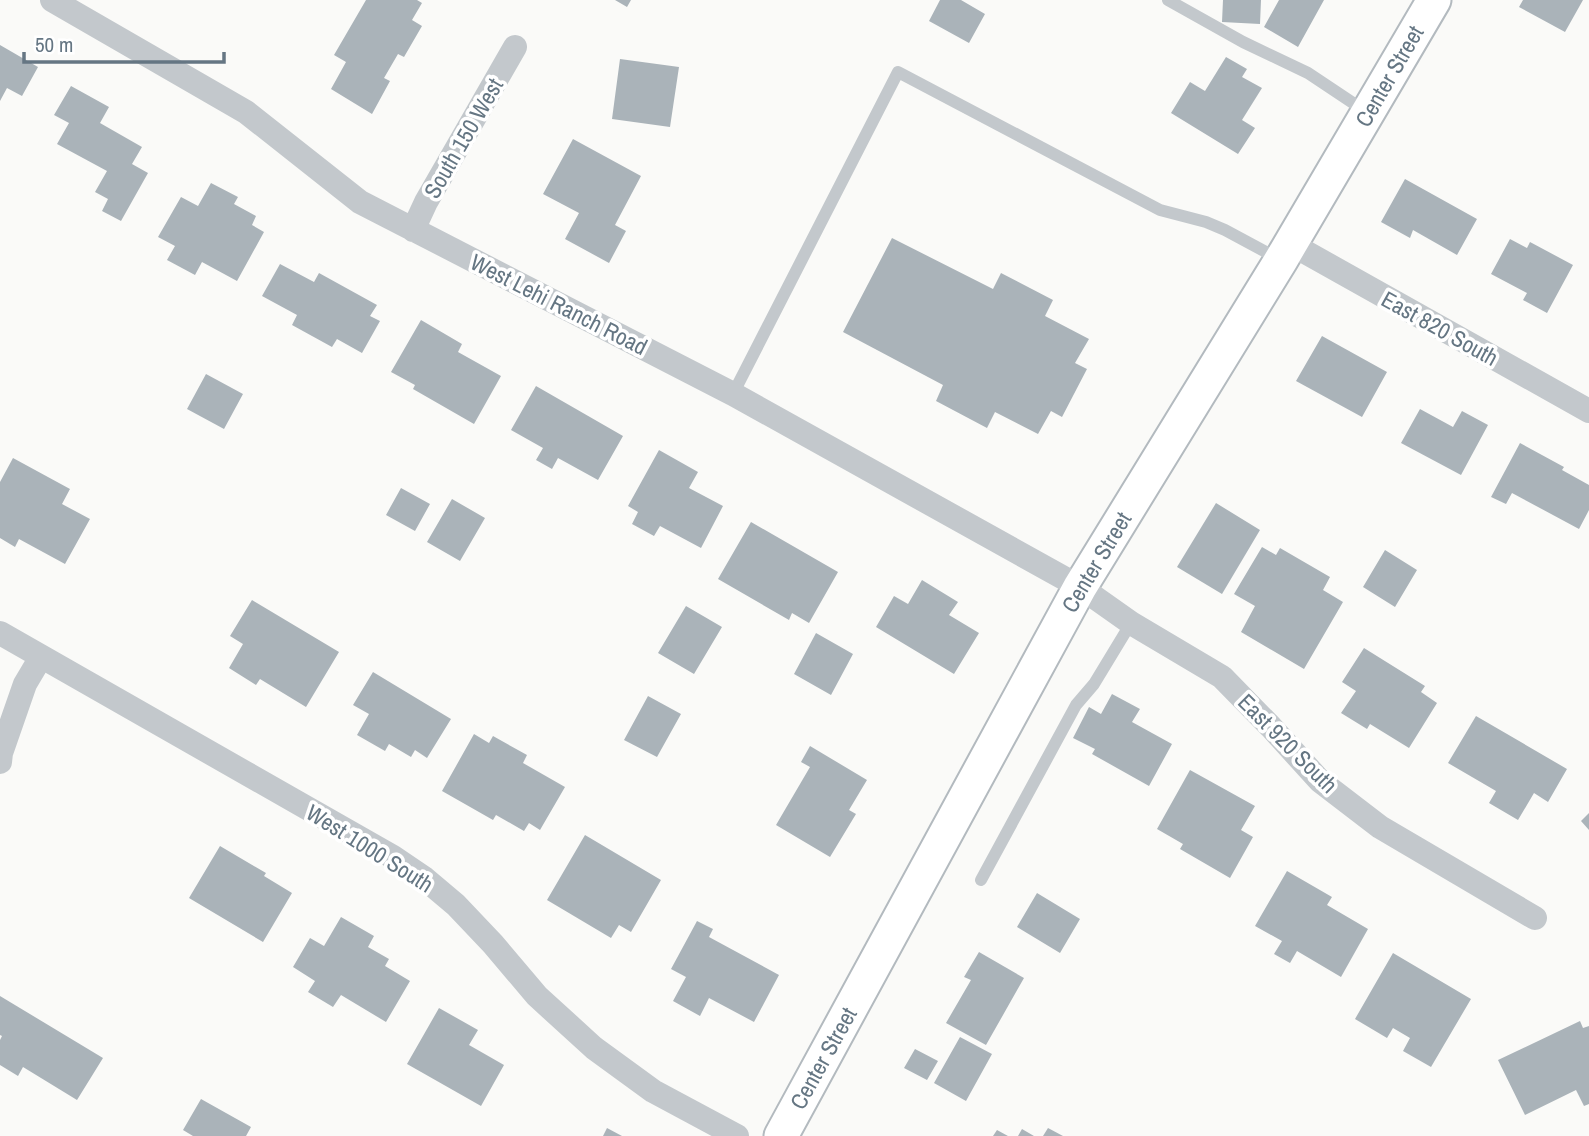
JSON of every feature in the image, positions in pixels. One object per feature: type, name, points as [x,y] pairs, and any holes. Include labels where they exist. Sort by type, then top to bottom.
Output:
[{"type":"street","name":"West Lehi Ranch Road","points":[[52,0],[246,112],[360,202],[733,394],[1080,587]]},
{"type":"street","name":"Center Street","points":[[781,1136],[1080,587],[1286,252],[1434,0]]},
{"type":"street","name":"South 150 West","points":[[413,230],[426,202],[515,47]]},
{"type":"street","name":"East 820 South","points":[[1286,252],[1589,411]]},
{"type":"street","name":"East 920 South","points":[[1080,587],[1131,623],[1222,677],[1320,781],[1380,827],[1535,918]]},
{"type":"street","name":"West 1000 South","points":[[0,633],[424,878],[456,905],[537,996],[594,1048],[653,1091],[737,1136]]},
{"type":"street","points":[[0,762],[25,684],[41,657]]},
{"type":"lane","points":[[1168,0],[1243,42],[1308,73],[1368,113]]},
{"type":"lane","points":[[733,394],[898,72],[1160,210],[1206,222],[1286,252]]},
{"type":"lane","points":[[981,880],[1076,705],[1094,684],[1131,623]]},
{"type":"building","points":[[366,0],[417,0],[422,3],[412,20],[422,26],[404,57],[398,54],[384,78],[390,81],[372,114],[331,89],[346,62],[334,55]]},
{"type":"building","points":[[615,0],[631,0],[627,7]]},
{"type":"building","points":[[940,0],[961,0],[985,14],[969,43],[929,21]]},
{"type":"building","points":[[1223,0],[1261,0],[1260,24],[1222,22]]},
{"type":"building","points":[[1279,0],[1324,0],[1298,47],[1264,27]]},
{"type":"building","points":[[1523,0],[1583,0],[1565,32],[1519,7]]},
{"type":"building","points":[[0,45],[38,67],[22,96],[7,88],[0,101]]},
{"type":"building","points":[[1226,57],[1247,69],[1242,77],[1262,88],[1242,120],[1255,128],[1238,154],[1171,113],[1190,82],[1205,91]]},
{"type":"building","points":[[620,59],[679,67],[670,127],[612,119]]},
{"type":"building","points":[[71,86],[109,107],[100,123],[142,147],[132,164],[148,173],[121,221],[102,211],[108,199],[95,192],[107,171],[57,144],[69,123],[54,115]]},
{"type":"building","points":[[573,139],[641,176],[615,225],[626,231],[609,263],[565,239],[579,213],[543,194]]},
{"type":"building","points":[[1405,179],[1477,219],[1457,255],[1413,230],[1410,238],[1381,222]]},
{"type":"building","points":[[211,183],[238,197],[234,204],[256,216],[252,225],[264,232],[237,281],[202,262],[195,275],[167,260],[175,246],[158,237],[181,197],[198,206]]},
{"type":"building","points":[[892,238],[993,289],[1001,273],[1053,300],[1045,316],[1089,339],[1075,363],[1087,369],[1062,417],[1051,411],[1038,434],[995,412],[987,428],[936,401],[943,385],[843,332]]},
{"type":"building","points":[[1510,239],[1527,248],[1530,242],[1573,265],[1547,313],[1523,300],[1527,293],[1491,274]]},
{"type":"building","points":[[280,264],[314,282],[319,273],[377,305],[370,316],[380,321],[362,353],[337,339],[332,347],[292,325],[297,315],[262,296]]},
{"type":"building","points":[[421,320],[462,344],[458,352],[501,376],[474,424],[413,389],[415,385],[391,372]]},
{"type":"building","points":[[1322,336],[1387,372],[1362,417],[1296,381]]},
{"type":"building","points":[[206,374],[243,394],[224,429],[187,409]]},
{"type":"building","points":[[536,386],[623,436],[598,480],[558,458],[552,469],[536,460],[543,448],[511,430]]},
{"type":"building","points":[[1420,409],[1453,427],[1462,411],[1488,425],[1461,475],[1401,443]]},
{"type":"building","points":[[1520,443],[1564,467],[1562,470],[1589,485],[1589,510],[1579,529],[1512,493],[1506,504],[1491,497]]},
{"type":"building","points":[[659,450],[698,472],[689,488],[723,506],[701,548],[660,526],[654,536],[632,524],[638,512],[628,506]]},
{"type":"building","points":[[13,458],[70,489],[62,504],[90,519],[65,564],[19,539],[15,547],[0,538],[0,482]]},
{"type":"building","points":[[401,488],[430,504],[415,531],[386,515]]},
{"type":"building","points":[[452,499],[485,518],[460,561],[427,542]]},
{"type":"building","points":[[1216,503],[1260,530],[1222,594],[1177,567]]},
{"type":"building","points":[[751,522],[838,572],[809,623],[792,613],[789,620],[718,579]]},
{"type":"building","points":[[1262,547],[1276,555],[1280,548],[1330,577],[1323,590],[1343,602],[1304,669],[1241,632],[1255,606],[1234,594]]},
{"type":"building","points":[[1385,550],[1417,570],[1395,607],[1363,587]]},
{"type":"building","points":[[922,580],[958,602],[949,615],[979,633],[954,674],[876,627],[894,596],[908,604]]},
{"type":"building","points":[[252,600],[339,652],[306,707],[260,679],[256,685],[229,668],[243,644],[230,636]]},
{"type":"building","points":[[686,606],[722,627],[694,674],[658,653]]},
{"type":"building","points":[[816,633],[853,654],[831,695],[794,674]]},
{"type":"building","points":[[1364,648],[1425,686],[1421,692],[1437,703],[1409,748],[1370,724],[1367,729],[1341,713],[1356,691],[1342,682]]},
{"type":"building","points":[[373,672],[451,719],[427,758],[415,750],[411,757],[389,744],[385,751],[357,735],[369,714],[353,705]]},
{"type":"building","points":[[1112,694],[1140,709],[1132,722],[1172,744],[1149,786],[1092,754],[1095,749],[1073,738],[1089,707],[1101,714]]},
{"type":"building","points":[[648,696],[681,714],[657,757],[624,740]]},
{"type":"building","points":[[1476,716],[1567,769],[1548,802],[1534,793],[1518,820],[1489,803],[1496,791],[1448,763]]},
{"type":"building","points":[[474,734],[489,743],[493,736],[527,755],[523,763],[565,787],[540,830],[529,823],[524,831],[496,815],[493,820],[442,791]]},
{"type":"building","points":[[810,746],[867,780],[849,810],[856,814],[830,857],[776,825],[810,767],[801,762]]},
{"type":"building","points":[[1190,770],[1255,806],[1241,830],[1253,837],[1230,878],[1180,849],[1183,844],[1157,829]]},
{"type":"building","points":[[1589,813],[1589,830],[1581,821]]},
{"type":"building","points":[[585,835],[661,880],[631,932],[619,925],[611,938],[547,900]]},
{"type":"building","points":[[220,846],[266,873],[264,876],[292,893],[263,942],[189,898]]},
{"type":"building","points":[[1287,871],[1332,897],[1327,905],[1368,929],[1341,977],[1297,951],[1290,963],[1274,954],[1282,941],[1255,926]]},
{"type":"building","points":[[1037,893],[1080,919],[1060,953],[1017,927]]},
{"type":"building","points":[[341,917],[374,936],[368,947],[389,959],[385,966],[410,981],[386,1022],[341,995],[333,1007],[308,992],[315,981],[293,967],[310,938],[324,946]]},
{"type":"building","points":[[697,921],[713,929],[709,937],[779,975],[754,1022],[709,998],[700,1016],[673,1001],[686,977],[671,969]]},
{"type":"building","points":[[979,952],[1024,978],[986,1045],[946,1023],[971,980],[964,977]]},
{"type":"building","points":[[1393,953],[1471,999],[1431,1067],[1403,1051],[1410,1038],[1393,1028],[1387,1038],[1355,1019]]},
{"type":"building","points":[[0,996],[103,1058],[77,1100],[23,1067],[18,1076],[0,1065]]},
{"type":"building","points":[[439,1008],[478,1030],[469,1045],[504,1065],[481,1106],[407,1064]]},
{"type":"building","points":[[1580,1021],[1583,1028],[1589,1026],[1589,1104],[1584,1106],[1576,1090],[1525,1115],[1498,1060]]},
{"type":"building","points":[[960,1037],[992,1054],[966,1101],[934,1083]]},
{"type":"building","points":[[915,1049],[938,1061],[927,1080],[904,1068]]},
{"type":"building","points":[[201,1099],[251,1127],[246,1136],[193,1136],[183,1130]]},
{"type":"building","points":[[607,1128],[622,1136],[603,1136]]},
{"type":"building","points":[[1048,1128],[1063,1136],[1043,1136]]},
{"type":"building","points":[[1022,1129],[1034,1136],[1018,1136]]},
{"type":"building","points":[[997,1130],[1008,1136],[993,1136]]}]
